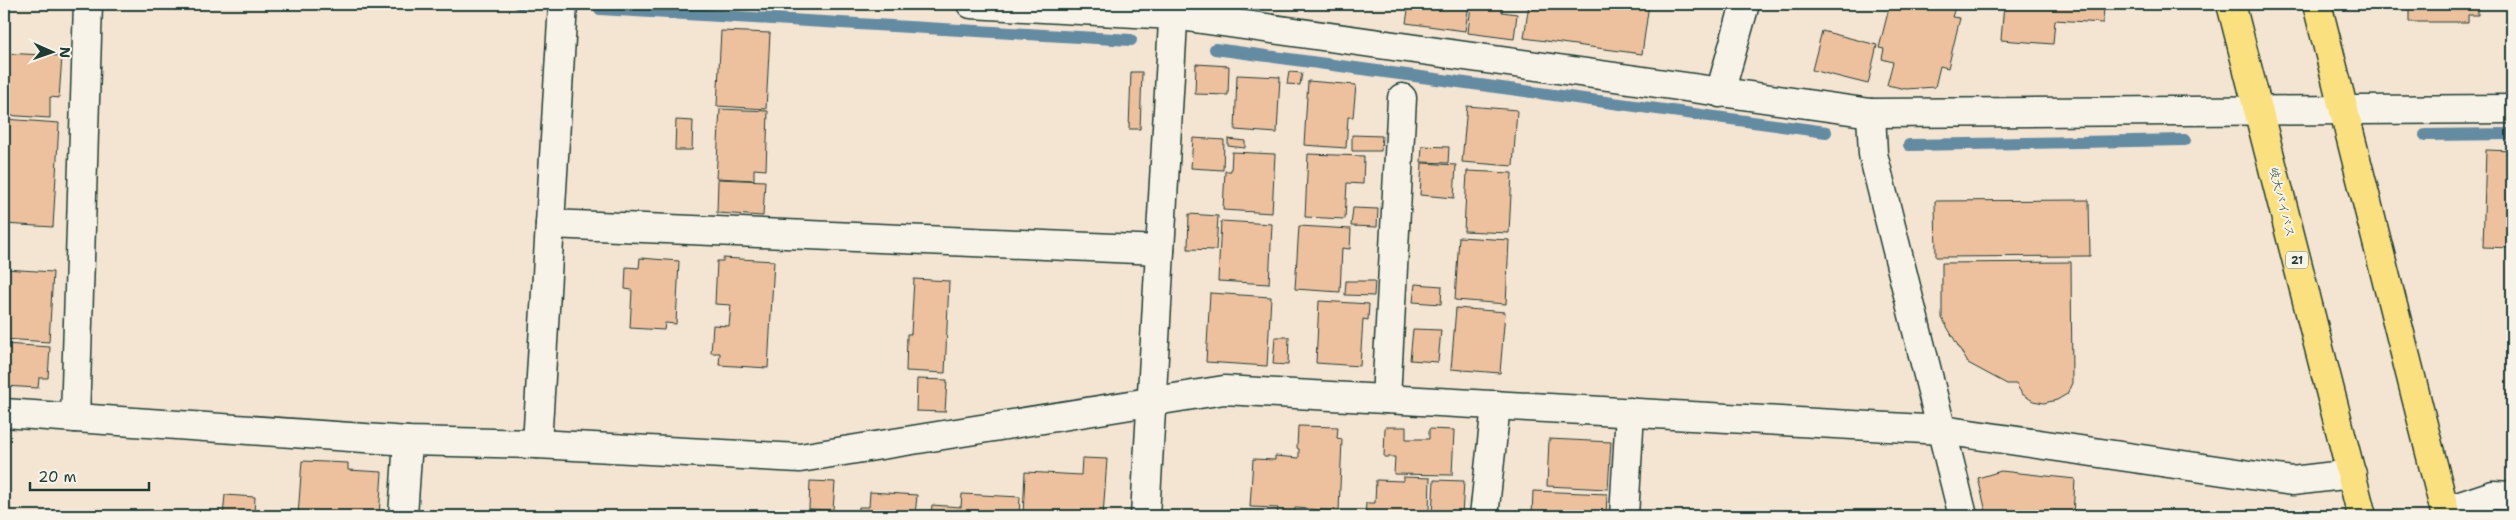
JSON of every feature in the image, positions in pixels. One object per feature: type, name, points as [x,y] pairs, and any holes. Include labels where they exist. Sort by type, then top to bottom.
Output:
[{"type":"highway","name":"岐大バイパス","points":[[2231,4],[2362,516]]},
{"type":"highway","points":[[2317,4],[2446,514]]},
{"type":"street","points":[[75,418],[88,4]]},
{"type":"street","points":[[537,444],[563,4]]},
{"type":"street","points":[[971,4],[1174,10],[1720,93],[1871,113],[2512,109]]},
{"type":"street","points":[[1720,93],[1745,4]]},
{"type":"street","points":[[1145,516],[1174,10]]},
{"type":"street","points":[[1386,399],[1402,98]]},
{"type":"street","points":[[1871,113],[1873,154],[1964,516]]},
{"type":"street","points":[[550,224],[1160,250]]},
{"type":"street","points":[[4,413],[408,441],[537,444],[800,458],[1224,390],[1942,430],[2292,481],[2352,474]]},
{"type":"street","points":[[1484,516],[1496,405]]},
{"type":"street","points":[[1624,516],[1630,412]]},
{"type":"street","points":[[403,516],[408,441]]},
{"type":"street","points":[[2446,514],[2493,495],[2512,496]]},
{"type":"building","points":[[1409,4],[1469,4],[1465,31],[1406,23]]},
{"type":"building","points":[[1471,4],[1503,4],[1502,12],[1517,14],[1514,39],[1468,33]]},
{"type":"building","points":[[1529,4],[1649,4],[1642,54],[1524,38]]},
{"type":"building","points":[[1890,4],[1956,4],[1952,17],[1960,18],[1948,68],[1940,66],[1935,87],[1906,89],[1887,85],[1893,62],[1882,59],[1884,49],[1879,48]]},
{"type":"building","points":[[2004,4],[2104,4],[2103,23],[2055,20],[2053,44],[2001,40]]},
{"type":"building","points":[[2409,4],[2478,4],[2478,15],[2468,15],[2468,22],[2409,22]]},
{"type":"building","points":[[721,31],[770,33],[766,109],[717,106]]},
{"type":"building","points":[[1822,31],[1877,45],[1868,84],[1812,70]]},
{"type":"building","points":[[4,53],[62,56],[59,98],[50,97],[50,118],[4,115]]},
{"type":"building","points":[[1196,64],[1229,66],[1228,95],[1195,94]]},
{"type":"building","points":[[1131,72],[1142,72],[1140,129],[1129,129]]},
{"type":"building","points":[[1289,72],[1302,73],[1300,85],[1287,84]]},
{"type":"building","points":[[1237,75],[1280,77],[1277,133],[1235,130]]},
{"type":"building","points":[[1308,81],[1356,85],[1353,117],[1348,117],[1346,148],[1304,145]]},
{"type":"building","points":[[1467,106],[1517,110],[1513,166],[1462,162]]},
{"type":"building","points":[[720,109],[768,111],[766,170],[754,169],[754,180],[716,178]]},
{"type":"building","points":[[4,119],[59,123],[53,227],[4,224]]},
{"type":"building","points":[[676,120],[693,121],[692,150],[675,150]]},
{"type":"building","points":[[1352,135],[1382,136],[1381,151],[1352,151]]},
{"type":"building","points":[[1193,138],[1224,140],[1223,170],[1191,168]]},
{"type":"building","points":[[1228,139],[1245,141],[1245,148],[1228,146]]},
{"type":"building","points":[[1422,146],[1449,147],[1448,163],[1421,162]]},
{"type":"building","points":[[2486,150],[2512,151],[2512,248],[2483,247]]},
{"type":"building","points":[[1232,152],[1275,154],[1272,213],[1223,210],[1225,171],[1231,171]]},
{"type":"building","points":[[1308,154],[1364,156],[1363,184],[1347,183],[1345,219],[1305,217]]},
{"type":"building","points":[[1422,163],[1456,165],[1454,198],[1420,195]]},
{"type":"building","points":[[1467,171],[1512,173],[1509,233],[1464,231]]},
{"type":"building","points":[[718,179],[765,181],[763,216],[717,213]]},
{"type":"building","points":[[2089,200],[2090,256],[1936,257],[1935,201]]},
{"type":"building","points":[[1353,208],[1378,209],[1377,227],[1351,226]]},
{"type":"building","points":[[1189,214],[1218,216],[1216,250],[1188,249]]},
{"type":"building","points":[[1221,221],[1272,224],[1269,284],[1218,281]]},
{"type":"building","points":[[1299,226],[1351,229],[1350,249],[1342,248],[1340,292],[1295,289]]},
{"type":"building","points":[[1459,237],[1509,240],[1506,304],[1455,300]]},
{"type":"building","points":[[640,258],[679,261],[676,324],[665,323],[664,330],[630,328],[632,290],[625,289],[626,267],[639,268]]},
{"type":"building","points":[[723,258],[774,261],[768,368],[719,365],[720,353],[711,353],[713,325],[729,326],[731,305],[715,304],[717,261],[723,261]]},
{"type":"building","points":[[2071,262],[2072,383],[2067,394],[2057,400],[2044,403],[2033,401],[2022,394],[2016,384],[2007,384],[1968,363],[1942,318],[1942,263]]},
{"type":"building","points":[[4,269],[53,272],[49,342],[4,339]]},
{"type":"building","points":[[914,279],[949,281],[945,373],[906,371],[907,334],[911,334]]},
{"type":"building","points":[[1346,281],[1375,281],[1374,296],[1345,295]]},
{"type":"building","points":[[1415,284],[1442,286],[1441,304],[1413,302]]},
{"type":"building","points":[[1210,293],[1271,297],[1267,366],[1206,362]]},
{"type":"building","points":[[1319,301],[1369,304],[1368,320],[1363,319],[1360,366],[1316,363]]},
{"type":"building","points":[[1456,308],[1505,312],[1500,373],[1451,369]]},
{"type":"building","points":[[1413,329],[1441,330],[1438,362],[1410,360]]},
{"type":"building","points":[[1275,337],[1289,337],[1288,365],[1273,364]]},
{"type":"building","points":[[4,344],[50,347],[48,378],[39,378],[38,388],[4,386]]},
{"type":"building","points":[[917,379],[947,380],[945,412],[916,411]]},
{"type":"building","points":[[1298,426],[1338,427],[1337,438],[1342,439],[1339,511],[1295,508],[1294,516],[1290,516],[1277,515],[1278,508],[1250,507],[1253,459],[1275,460],[1275,456],[1299,458],[1299,449],[1297,448]]},
{"type":"building","points":[[1385,427],[1406,427],[1406,439],[1429,439],[1429,429],[1454,430],[1452,475],[1394,474],[1395,457],[1384,457]]},
{"type":"building","points":[[1549,439],[1611,442],[1608,489],[1547,486]]},
{"type":"building","points":[[4,455],[6,455],[4,498]]},
{"type":"building","points":[[1082,458],[1107,459],[1103,516],[1023,516],[1025,472],[1081,475]]},
{"type":"building","points":[[302,461],[348,463],[348,470],[382,472],[379,516],[298,516]]},
{"type":"building","points":[[2001,471],[2075,479],[2073,516],[1987,516],[1978,478]]},
{"type":"building","points":[[1403,477],[1430,478],[1429,512],[1420,512],[1420,516],[1365,516],[1366,503],[1375,503],[1376,480],[1403,481]]},
{"type":"building","points":[[1434,480],[1464,481],[1462,516],[1432,515]]},
{"type":"building","points":[[810,481],[835,482],[833,510],[809,509]]},
{"type":"building","points":[[1533,491],[1607,494],[1606,516],[1532,516]]},
{"type":"building","points":[[870,492],[917,495],[915,516],[858,516],[859,507],[869,507]]},
{"type":"building","points":[[962,494],[1020,497],[1019,516],[931,516],[932,505],[961,507]]},
{"type":"building","points":[[225,495],[255,497],[254,516],[223,516]]},
{"type":"building","points":[[656,514],[703,516],[656,516]]},
{"type":"waterway","points":[[600,9],[1131,40]]},
{"type":"waterway","points":[[1215,49],[1826,132]]},
{"type":"waterway","points":[[2425,135],[2512,134]]},
{"type":"waterway","points":[[1909,145],[2185,140]]}]
